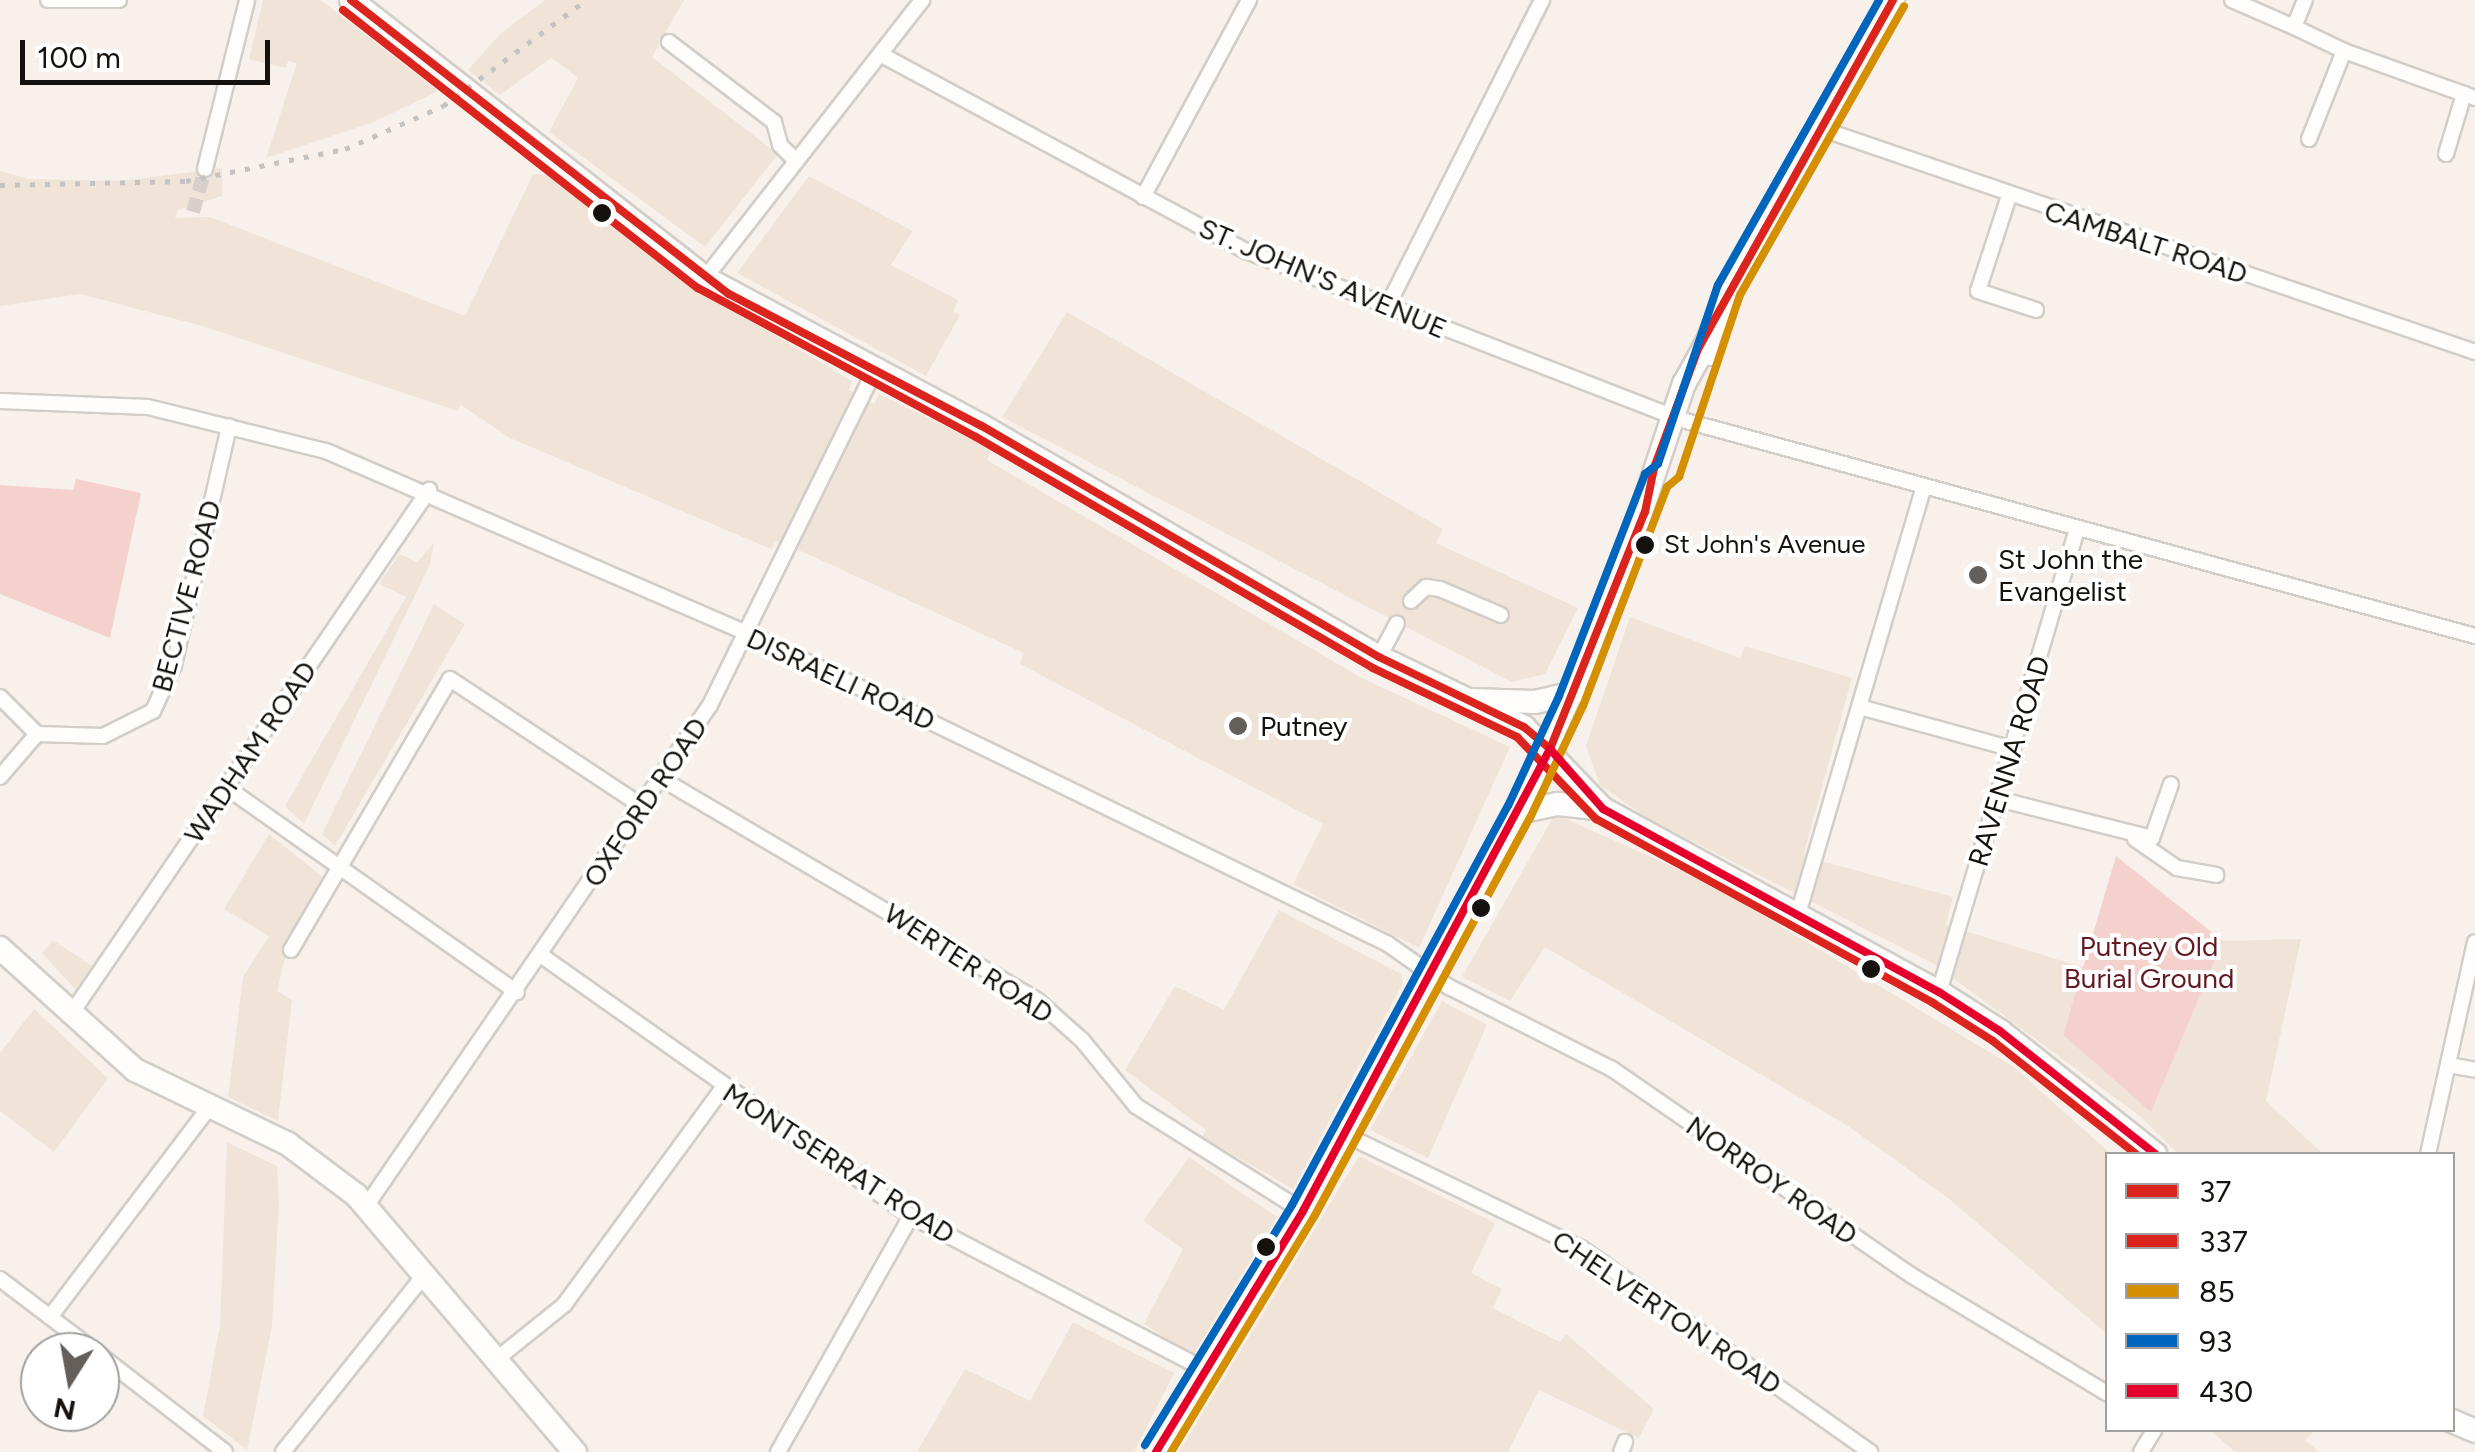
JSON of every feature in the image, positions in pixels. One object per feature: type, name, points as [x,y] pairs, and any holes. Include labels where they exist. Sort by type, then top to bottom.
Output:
[{"type":"main road","points":[[352,0],[704,278],[875,370],[1379,657],[1471,700],[1550,749],[1603,809],[1939,992],[2000,1030],[2152,1152]]},
{"type":"main road","points":[[1156,1452],[1303,1212],[1519,812],[1574,693],[1657,478],[1668,472],[1679,418],[1729,290],[1893,0]]},
{"type":"main road","points":[[1471,700],[1535,702],[1574,693]]},
{"type":"main road","points":[[1519,812],[1558,804],[1603,809]]},
{"type":"main road","points":[[0,948],[135,1070],[288,1144],[368,1205],[575,1452]]},
{"type":"street","points":[[48,0],[119,0]]},
{"type":"street","points":[[205,168],[247,0]]},
{"type":"street","points":[[704,278],[922,0]]},
{"type":"street","points":[[1143,197],[1249,0]]},
{"type":"street","points":[[1387,307],[1542,0]]},
{"type":"street","points":[[2232,0],[2344,51],[2469,96],[2446,154]]},
{"type":"street","points":[[2294,28],[2305,0]]},
{"type":"street","points":[[670,42],[774,122],[780,145],[796,160]]},
{"type":"street","points":[[2309,139],[2344,51]]},
{"type":"street","name":"ST. JOHN'S AVENUE","points":[[880,54],[1246,251],[1679,418]]},
{"type":"street","name":"CAMBALT ROAD","points":[[1819,128],[2475,352]]},
{"type":"street","points":[[2009,196],[1978,291],[2036,310]]},
{"type":"street","name":"OXFORD ROAD","points":[[368,1205],[542,956],[710,705],[824,464],[875,370]]},
{"type":"street","name":"DISRAELI ROAD","points":[[0,401],[120,403],[229,426],[354,460],[429,490],[1110,805],[1388,944],[1432,976]]},
{"type":"street","points":[[1679,418],[2475,636]]},
{"type":"street","name":"BECTIVE ROAD","points":[[37,734],[103,736],[153,711],[174,665],[229,426]]},
{"type":"street","points":[[1798,914],[1924,486]]},
{"type":"street","name":"WADHAM ROAD","points":[[71,1014],[429,490]]},
{"type":"street","name":"RAVENNA ROAD","points":[[1939,992],[2076,529]]},
{"type":"street","points":[[1411,600],[1426,586],[1440,588],[1502,615]]},
{"type":"street","points":[[1379,657],[1397,623]]},
{"type":"street","points":[[291,950],[450,679],[642,806]]},
{"type":"street","points":[[0,698],[37,734],[0,778]]},
{"type":"street","points":[[1860,707],[2013,749]]},
{"type":"street","name":"WERTER ROAD","points":[[660,778],[1038,1001],[1082,1040],[1136,1106],[1303,1212]]},
{"type":"street","points":[[2135,838],[2158,834],[2171,784]]},
{"type":"street","points":[[226,787],[337,870],[517,992]]},
{"type":"street","points":[[1998,798],[2135,838],[2176,868],[2216,875]]},
{"type":"street","points":[[2428,1152],[2475,942]]},
{"type":"street","name":"MONTSERRAT ROAD","points":[[542,956],[723,1088],[911,1216],[1206,1370]]},
{"type":"street","name":"NORROY ROAD","points":[[1432,976],[1612,1069],[1911,1275],[2105,1392]]},
{"type":"street","points":[[2448,1065],[2475,1070]]},
{"type":"street","points":[[498,1358],[564,1306],[723,1088]]},
{"type":"street","points":[[50,1317],[210,1106]]},
{"type":"street","name":"CHELVERTON ROAD","points":[[1346,1135],[1581,1248],[1870,1452]]},
{"type":"street","points":[[778,1452],[911,1216]]},
{"type":"street","points":[[283,1452],[426,1273]]},
{"type":"street","points":[[0,1279],[69,1332]]},
{"type":"street","points":[[120,1371],[226,1452]]},
{"type":"shaded area","points":[[263,0],[321,0],[438,91],[374,122],[266,158],[297,63],[288,61],[286,68],[249,59]]},
{"type":"shaded area","points":[[545,0],[684,0],[652,57],[778,154],[705,247],[549,132],[578,78],[564,67],[551,58],[500,95],[468,70],[501,33]]},
{"type":"shaded area","points":[[222,168],[222,196],[178,210],[175,218],[210,217],[465,316],[533,174],[548,175],[692,286],[852,381],[849,390],[874,404],[879,394],[992,449],[987,460],[1364,679],[1510,747],[1419,948],[1293,884],[1323,824],[1020,664],[1024,653],[805,553],[776,541],[771,549],[510,438],[461,405],[458,411],[206,327],[80,294],[0,306],[0,171],[28,179],[122,181]]},
{"type":"shaded area","points":[[809,176],[913,231],[891,265],[958,300],[953,311],[960,315],[926,376],[737,273]]},
{"type":"shaded area","points":[[1067,312],[1443,529],[1436,543],[1578,608],[1545,674],[1512,682],[1002,417]]},
{"type":"shaded area","points":[[434,543],[430,564],[304,824],[285,806],[406,597],[379,584],[399,554],[417,562]]},
{"type":"shaded area","points":[[434,604],[465,624],[335,846],[322,834]]},
{"type":"shaded area","points":[[1630,617],[1740,658],[1745,646],[1852,678],[1803,856],[1953,897],[1946,925],[2085,968],[2063,1035],[2151,1111],[2223,941],[2301,939],[2266,1101],[2321,1152],[2176,1152],[2141,1117],[1934,964],[1649,819],[1600,785],[1586,746]]},
{"type":"shaded area","points":[[1555,814],[1709,883],[2014,1067],[2109,1152],[2105,1152],[2105,1332],[1948,1198],[1848,1126],[1545,947],[1510,1001],[1462,977]]},
{"type":"shaded area","points":[[269,834],[324,878],[289,940],[277,991],[292,1000],[278,1121],[228,1097],[243,977],[269,936],[224,909]]},
{"type":"shaded area","points":[[1279,910],[1401,974],[1403,983],[1293,1189],[1202,1137],[1206,1130],[1125,1070],[1175,986],[1224,1010]]},
{"type":"shaded area","points":[[53,940],[92,966],[76,990],[42,953]]},
{"type":"shaded area","points":[[1442,1001],[1487,1025],[1428,1158],[1370,1130]]},
{"type":"shaded area","points":[[34,1009],[108,1078],[54,1152],[0,1111],[0,1053]]},
{"type":"shaded area","points":[[227,1142],[277,1166],[279,1203],[272,1327],[247,1450],[203,1416],[220,1325]]},
{"type":"shaded area","points":[[1359,1156],[1495,1223],[1471,1273],[1502,1289],[1493,1308],[1560,1342],[1566,1334],[1654,1409],[1639,1438],[1539,1390],[1508,1452],[1179,1452]]},
{"type":"shaded area","points":[[1189,1157],[1277,1217],[1193,1355],[1144,1324],[1183,1249],[1143,1221]]},
{"type":"shaded area","points":[[1073,1322],[1174,1373],[1134,1452],[917,1452],[965,1369],[1030,1401]]},
{"type":"shaded area","points":[[2212,1432],[2313,1432],[2305,1440],[2319,1452],[2235,1452]]},
{"type":"green space","points":[[76,479],[141,493],[110,638],[0,594],[0,485],[73,490]]},
{"type":"green space","name":"Putney Old Burial Ground","points":[[2116,856],[2223,941],[2151,1112],[2063,1035]]},
{"type":"tunnel","points":[[193,212],[205,169]]},
{"type":"railway","points":[[0,185],[186,181],[345,149],[443,106],[586,0]]},
{"type":"transit line","name":"37","points":[[351,0],[729,294],[982,426],[1379,657],[1524,727],[1550,749],[1645,512],[1654,468],[1698,349],[1893,0]]},
{"type":"transit line","name":"93","points":[[1145,1445],[1292,1205],[1508,806],[1559,696],[1645,474],[1658,464],[1718,285],[1879,0]]},
{"type":"transit line","name":"85","points":[[1171,1452],[1314,1217],[1530,818],[1583,706],[1667,487],[1679,477],[1740,295],[1904,6]]},
{"type":"transit line","name":"337","points":[[343,10],[698,288],[976,437],[1373,668],[1517,737],[1596,819],[1933,1003],[1993,1041],[2133,1152]]},
{"type":"transit line","name":"430","points":[[1156,1452],[1303,1211],[1550,749],[1603,809],[1939,992],[2000,1031],[2152,1152]]},
{"type":"place","name":"St John's Avenue","points":[[1645,545]]},
{"type":"place","name":"St John the Evangelist","points":[[1978,575]]},
{"type":"place","name":"Putney","points":[[1238,726]]}]
